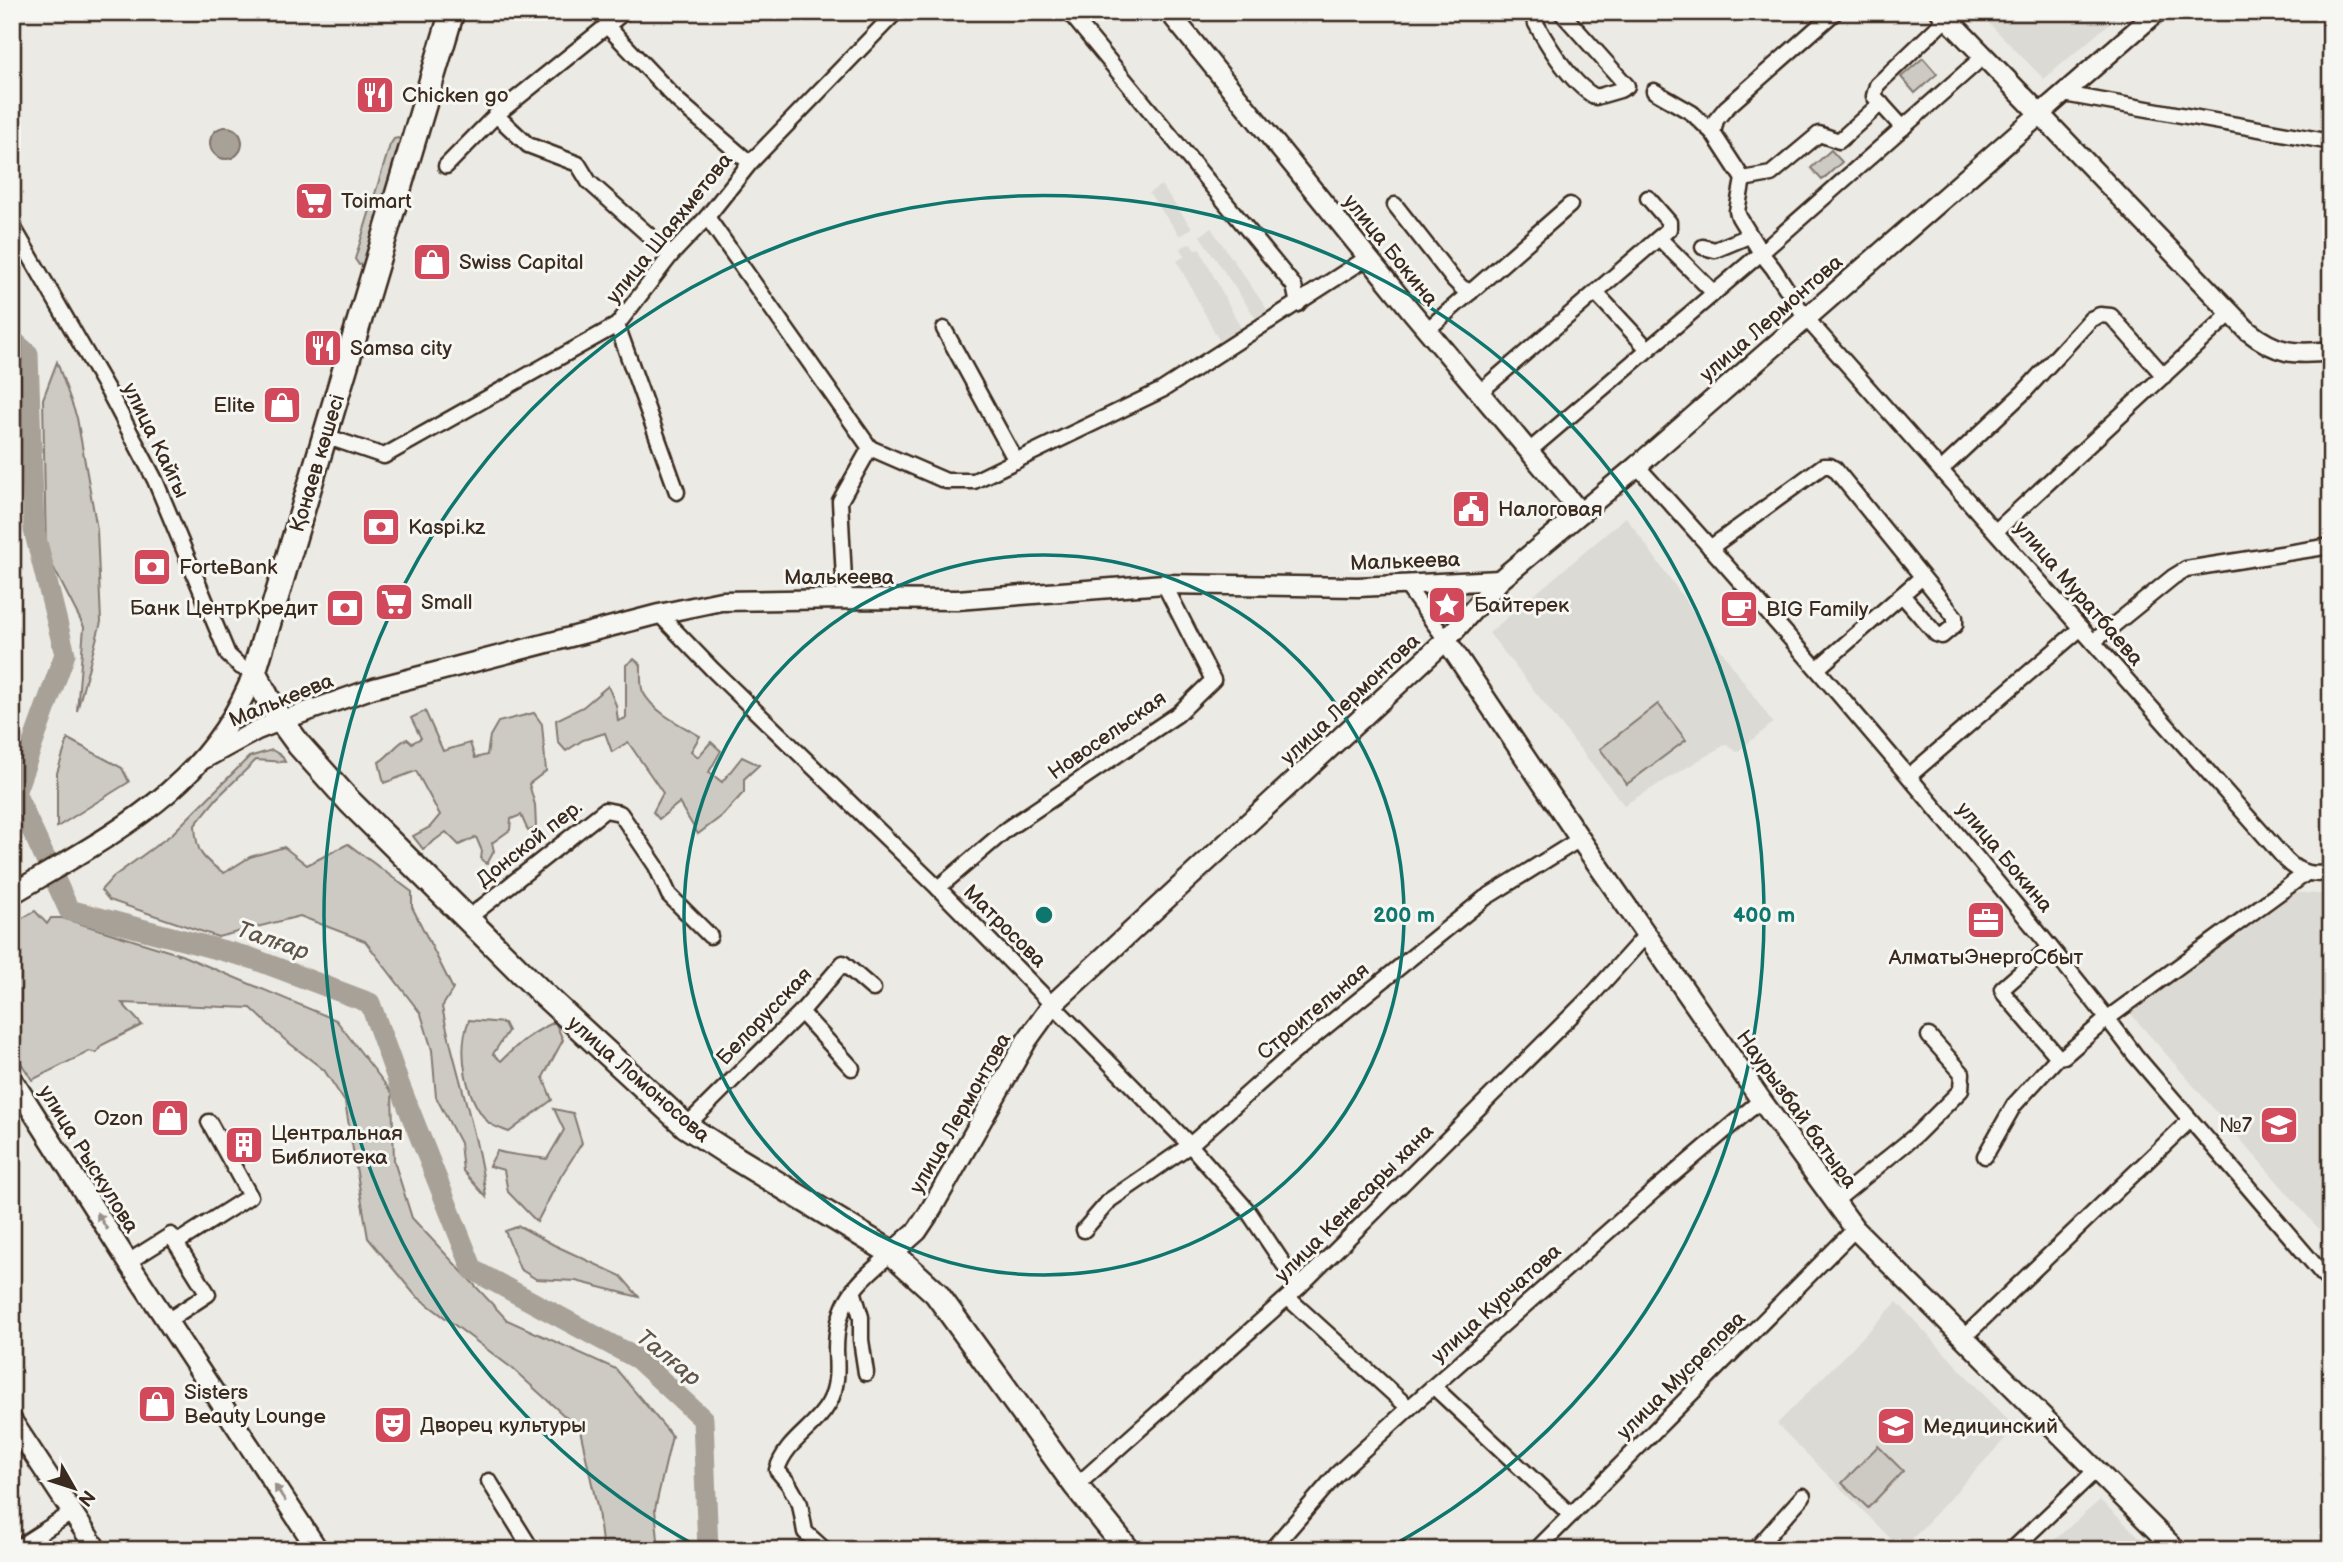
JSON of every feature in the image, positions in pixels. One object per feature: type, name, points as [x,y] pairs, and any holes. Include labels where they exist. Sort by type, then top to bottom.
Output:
[{"type":"main road","name":"Қонаев көшесі","points":[[12,894],[163,798],[204,759],[234,718],[254,673],[452,12]]},
{"type":"main road","points":[[1944,15],[2039,114]]},
{"type":"main road","name":"улица Лермонтова","points":[[892,1253],[917,1231],[929,1213],[1027,1040],[1053,1004],[1446,640],[1500,580],[1637,466],[2039,114]]},
{"type":"main road","name":"Наурызбай батыра","points":[[1446,640],[1760,1100],[1855,1229],[2176,1550]]},
{"type":"main road","name":"улица Ломоносова","points":[[254,673],[299,745],[350,802],[541,992],[686,1126],[892,1253],[936,1293],[1076,1486],[1128,1550]]},
{"type":"main road","name":"улица Рыскулова","points":[[12,1079],[128,1262],[318,1550]]},
{"type":"main road","points":[[14,1427],[97,1550]]},
{"type":"street","points":[[446,166],[496,115],[624,12]]},
{"type":"street","name":"улица Шаяхметова","points":[[325,436],[384,456],[617,325],[671,255],[707,217],[750,163],[896,12]]},
{"type":"street","points":[[1069,12],[1294,286],[1298,304]]},
{"type":"street","name":"улица Бокина","points":[[1169,12],[1367,258],[1581,513]]},
{"type":"street","points":[[1530,12],[1564,66],[1589,93],[1596,97],[1627,86],[1561,12]]},
{"type":"street","points":[[1713,133],[1716,120],[1726,108],[1835,12]]},
{"type":"street","name":"улица Лермонтова","points":[[2039,114],[2157,12]]},
{"type":"street","points":[[1903,128],[1874,96],[1877,85],[1944,15]]},
{"type":"street","points":[[606,25],[678,101],[750,163]]},
{"type":"street","points":[[1529,451],[1984,56]]},
{"type":"street","points":[[1654,91],[1692,113],[1713,133],[1743,179],[1771,174],[1819,134],[1839,141],[1881,103]]},
{"type":"street","points":[[2064,94],[2331,142]]},
{"type":"street","points":[[2039,114],[2230,314],[2262,342],[2277,350],[2294,354],[2331,351]]},
{"type":"street","points":[[496,115],[527,145],[578,164],[589,182],[671,255]]},
{"type":"street","name":"улица Муратбаева","points":[[1743,179],[1737,211],[1749,236],[1806,318],[2286,860],[2305,874]]},
{"type":"street","points":[[1480,392],[1669,229],[1670,225],[1648,198]]},
{"type":"street","points":[[1395,205],[1453,279],[1471,292]]},
{"type":"street","points":[[1427,330],[1570,205]]},
{"type":"street","points":[[707,217],[870,448],[946,481],[974,481],[1162,390],[1367,258]]},
{"type":"street","name":"улица Кайгы","points":[[12,225],[113,398],[155,480],[228,655],[241,667],[254,673]]},
{"type":"street","points":[[1703,247],[1715,250],[1749,236]]},
{"type":"street","points":[[1660,239],[1714,293]]},
{"type":"street","points":[[1596,293],[1648,349]]},
{"type":"street","points":[[1996,531],[2230,314]]},
{"type":"street","points":[[1941,470],[2024,392],[2091,319],[2100,315],[2111,316],[2164,376]]},
{"type":"street","points":[[617,325],[677,492]]},
{"type":"street","points":[[944,329],[1016,461]]},
{"type":"street","points":[[845,599],[840,500],[870,448]]},
{"type":"street","name":"улица Бокина","points":[[1637,466],[1818,668],[2050,947],[2135,1055],[2331,1284]]},
{"type":"street","points":[[1710,548],[1822,466],[1830,466],[1955,617],[1955,625],[1942,636],[1936,634],[1902,595]]},
{"type":"street","points":[[2093,642],[2173,576],[2186,569],[2331,545]]},
{"type":"street","points":[[1818,668],[1921,578]]},
{"type":"street","name":"Малькеева","points":[[204,759],[281,720],[374,688],[659,614],[722,601],[957,600],[1164,584],[1358,586],[1500,580]]},
{"type":"street","name":"Новосельская","points":[[938,888],[1007,828],[1178,713],[1213,680],[1164,584]]},
{"type":"street","points":[[1406,584],[1446,640]]},
{"type":"street","name":"Матросова","points":[[659,614],[938,888],[1190,1145],[1248,1211],[1299,1287]]},
{"type":"street","points":[[1909,776],[2081,628]]},
{"type":"street","name":"Донской пер.","points":[[467,919],[605,810],[621,813],[656,866],[669,895],[710,936]]},
{"type":"street","name":"Строительная","points":[[1084,1230],[1110,1200],[1190,1145],[1292,1054],[1485,898],[1580,839]]},
{"type":"street","points":[[1985,1156],[2014,1105],[2058,1057],[2064,1056],[2108,1018],[2305,874],[2331,873]]},
{"type":"street","name":"улица Кенесары хана","points":[[1076,1486],[1299,1287],[1592,995],[1646,935]]},
{"type":"street","points":[[2050,947],[2002,989],[2005,996],[2058,1057]]},
{"type":"street","name":"Белорусская","points":[[686,1126],[801,1012],[843,963],[873,989]]},
{"type":"street","points":[[801,1012],[852,1068]]},
{"type":"street","points":[[1835,1201],[1916,1135],[1961,1090],[1962,1073],[1929,1036]]},
{"type":"street","name":"улица Курчатова","points":[[1271,1550],[1337,1474],[1656,1188],[1760,1100]]},
{"type":"street","points":[[1963,1338],[2190,1119]]},
{"type":"street","name":"улица Рыскулова","points":[[128,1262],[171,1235],[176,1242],[250,1196],[209,1122]]},
{"type":"street","name":"улица Мусрепова","points":[[1544,1547],[1571,1515],[1855,1229]]},
{"type":"street","points":[[167,1321],[208,1294],[176,1242]]},
{"type":"street","points":[[825,1550],[805,1532],[800,1504],[789,1483],[777,1470],[780,1457],[830,1403],[837,1379],[839,1315],[853,1290],[892,1253]]},
{"type":"street","points":[[853,1290],[861,1317],[866,1373]]},
{"type":"street","points":[[1288,1297],[1409,1408]]},
{"type":"street","points":[[1434,1387],[1571,1515]]},
{"type":"street","points":[[2012,1550],[2096,1470]]},
{"type":"street","points":[[489,1481],[532,1550]]},
{"type":"street","points":[[1755,1550],[1803,1496]]},
{"type":"street","points":[[14,1550],[73,1512]]},
{"type":"shaded area","points":[[1978,12],[2123,12],[2044,79]]},
{"type":"shaded area","points":[[1923,58],[1937,74],[1915,93],[1901,77]]},
{"type":"shaded area","points":[[226,127],[238,131],[242,143],[238,155],[226,159],[214,155],[210,143],[214,131]]},
{"type":"shaded area","points":[[398,138],[402,141],[365,264],[359,265],[355,259],[390,145]]},
{"type":"shaded area","points":[[1831,150],[1842,162],[1822,180],[1811,168]]},
{"type":"shaded area","points":[[1161,185],[1192,228],[1180,236],[1149,193]]},
{"type":"shaded area","points":[[1211,228],[1271,315],[1259,323],[1200,236]]},
{"type":"shaded area","points":[[1191,243],[1195,250],[1199,248],[1244,334],[1222,346],[1177,261],[1185,256],[1180,248]]},
{"type":"shaded area","points":[[57,362],[77,418],[97,529],[101,622],[77,711],[84,627],[46,553],[43,399]]},
{"type":"shaded area","points":[[1626,517],[1773,723],[1737,752],[1726,744],[1624,805],[1489,633]]},
{"type":"shaded area","points":[[1425,593],[1480,593],[1447,626]]},
{"type":"shaded area","points":[[634,659],[641,665],[643,692],[654,706],[668,718],[700,736],[691,751],[698,757],[711,742],[721,751],[709,772],[722,782],[742,757],[759,765],[744,779],[744,792],[722,816],[698,834],[679,803],[659,819],[653,812],[663,793],[628,742],[612,752],[605,733],[583,740],[566,751],[558,742],[556,720],[583,707],[608,686],[616,705],[618,721],[626,718],[626,665]]},
{"type":"shaded area","points":[[1658,704],[1686,740],[1627,784],[1600,749]]},
{"type":"shaded area","points":[[425,711],[443,751],[470,743],[475,758],[487,755],[490,736],[498,722],[534,713],[542,724],[546,771],[529,784],[535,805],[536,828],[528,831],[521,815],[511,819],[510,830],[492,843],[494,851],[487,864],[481,859],[482,851],[476,837],[459,845],[446,832],[423,849],[413,836],[430,827],[440,815],[416,771],[384,783],[379,762],[403,741],[407,739],[412,743],[421,738],[411,718]]},
{"type":"shaded area","points":[[68,739],[122,768],[129,782],[57,827],[57,773]]},
{"type":"shaded area","points":[[272,750],[282,756],[285,762],[256,760],[217,798],[195,825],[199,848],[205,859],[224,873],[250,857],[284,847],[307,865],[348,844],[412,892],[412,907],[453,989],[442,1007],[478,1149],[486,1197],[463,1171],[460,1143],[436,1097],[432,1050],[421,1014],[365,941],[300,916],[218,937],[109,900],[101,890],[113,877],[172,834],[249,757]]},
{"type":"shaded area","name":"№7","points":[[2274,891],[2331,895],[2331,1243],[2124,1006]]},
{"type":"shaded area","points":[[35,911],[47,924],[51,918],[62,918],[181,955],[336,1020],[392,1093],[394,1161],[412,1218],[507,1320],[616,1369],[672,1436],[655,1509],[659,1550],[603,1550],[598,1511],[580,1430],[513,1369],[415,1295],[368,1238],[345,1102],[324,1070],[284,1039],[251,1008],[122,1003],[142,1025],[102,1045],[96,1053],[90,1051],[32,1080],[12,1049],[12,924]]},
{"type":"shaded area","points":[[469,1020],[504,1023],[508,1031],[493,1054],[501,1061],[526,1039],[555,1022],[563,1040],[543,1077],[552,1100],[509,1132],[489,1123],[474,1101],[469,1088],[464,1045]]},
{"type":"shaded area","points":[[554,1109],[573,1113],[582,1143],[537,1222],[508,1192],[504,1170],[489,1166],[497,1151],[547,1159],[564,1130]]},
{"type":"shaded area","points":[[519,1226],[621,1276],[639,1297],[576,1281],[536,1279],[520,1269],[505,1231]]},
{"type":"shaded area","name":"Медицинский","points":[[1897,1302],[2015,1428],[1902,1550],[1777,1424]]},
{"type":"shaded area","points":[[1878,1446],[1903,1471],[1868,1508],[1842,1483]]},
{"type":"shaded area","points":[[2100,1500],[2153,1550],[2043,1550]]},
{"type":"waterway","name":"Талғар","points":[[12,340],[28,354],[34,530],[65,654],[15,793],[69,910],[251,958],[370,1003],[473,1270],[638,1359],[703,1419],[708,1550]]},
{"type":"place","name":"Chicken go","points":[[375,95]]},
{"type":"place","name":"Toimart","points":[[314,201]]},
{"type":"place","name":"Swiss Capital","points":[[432,262]]},
{"type":"place","name":"Samsa city","points":[[323,348]]},
{"type":"place","name":"Elite","points":[[282,405]]},
{"type":"place","name":"Налоговая","points":[[1471,509]]},
{"type":"place","name":"Kaspi.kz","points":[[381,527]]},
{"type":"place","name":"ForteBank","points":[[152,567]]},
{"type":"place","name":"Small","points":[[394,602]]},
{"type":"place","name":"Байтерек","points":[[1447,605]]},
{"type":"place","name":"Банк ЦентрКредит","points":[[345,608]]},
{"type":"place","name":"BIG Family","points":[[1739,609]]},
{"type":"place","name":"АлматыЭнергоСбыт","points":[[1986,920]]},
{"type":"place","name":"Ozon","points":[[170,1118]]},
{"type":"place","name":"№7","points":[[2279,1125]]},
{"type":"place","name":"Центральная Библиотека","points":[[244,1145]]},
{"type":"place","name":"Sisters Beauty Lounge","points":[[157,1404]]},
{"type":"place","name":"Дворец культуры","points":[[393,1425]]},
{"type":"place","name":"Медицинский","points":[[1896,1426]]}]
